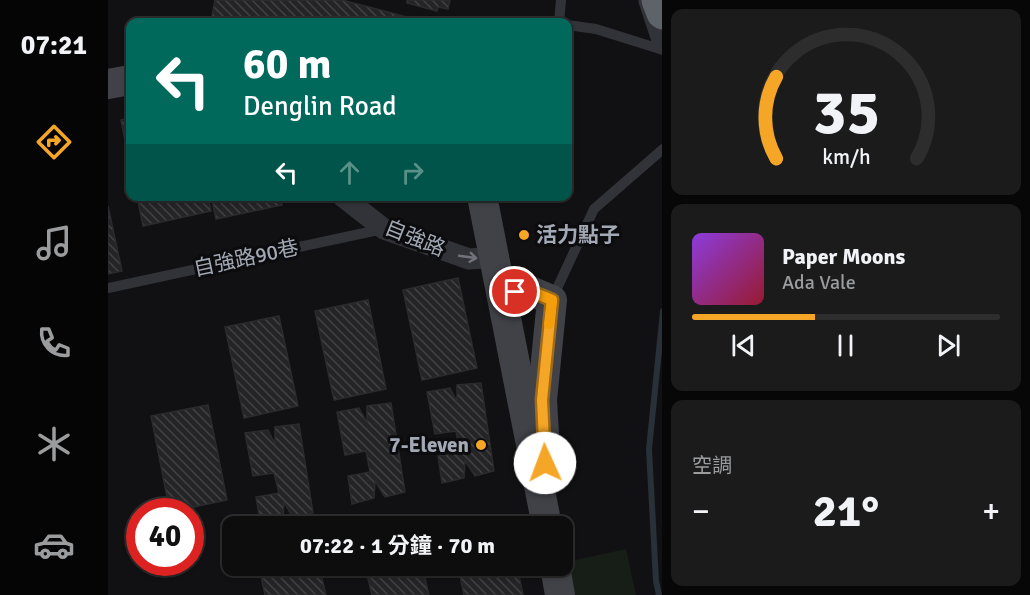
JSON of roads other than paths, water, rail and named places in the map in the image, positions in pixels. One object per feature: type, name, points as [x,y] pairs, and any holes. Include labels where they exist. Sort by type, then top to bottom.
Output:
[{"type":"street","points":[[649,0],[662,40]]},
{"type":"street","points":[[108,84],[126,81]]},
{"type":"street","name":"自強路","points":[[348,201],[384,229],[469,259],[496,257]]},
{"type":"street","points":[[483,201],[502,293],[529,340],[546,516]]},
{"type":"street","points":[[502,293],[528,290],[552,300],[529,340]]},
{"type":"street","points":[[557,576],[560,595]]},
{"type":"lane","points":[[559,18],[561,0]]},
{"type":"lane","points":[[572,26],[596,28],[662,50]]},
{"type":"lane","points":[[552,300],[594,209],[662,149]]},
{"type":"lane","name":"自強路90巷","points":[[108,288],[384,229]]},
{"type":"waterway","points":[[659,595],[656,581],[649,449],[662,321]]},
{"type":"place","name":"活力點子","points":[[524,235]]},
{"type":"place","name":"7-Eleven","points":[[481,445]]}]
